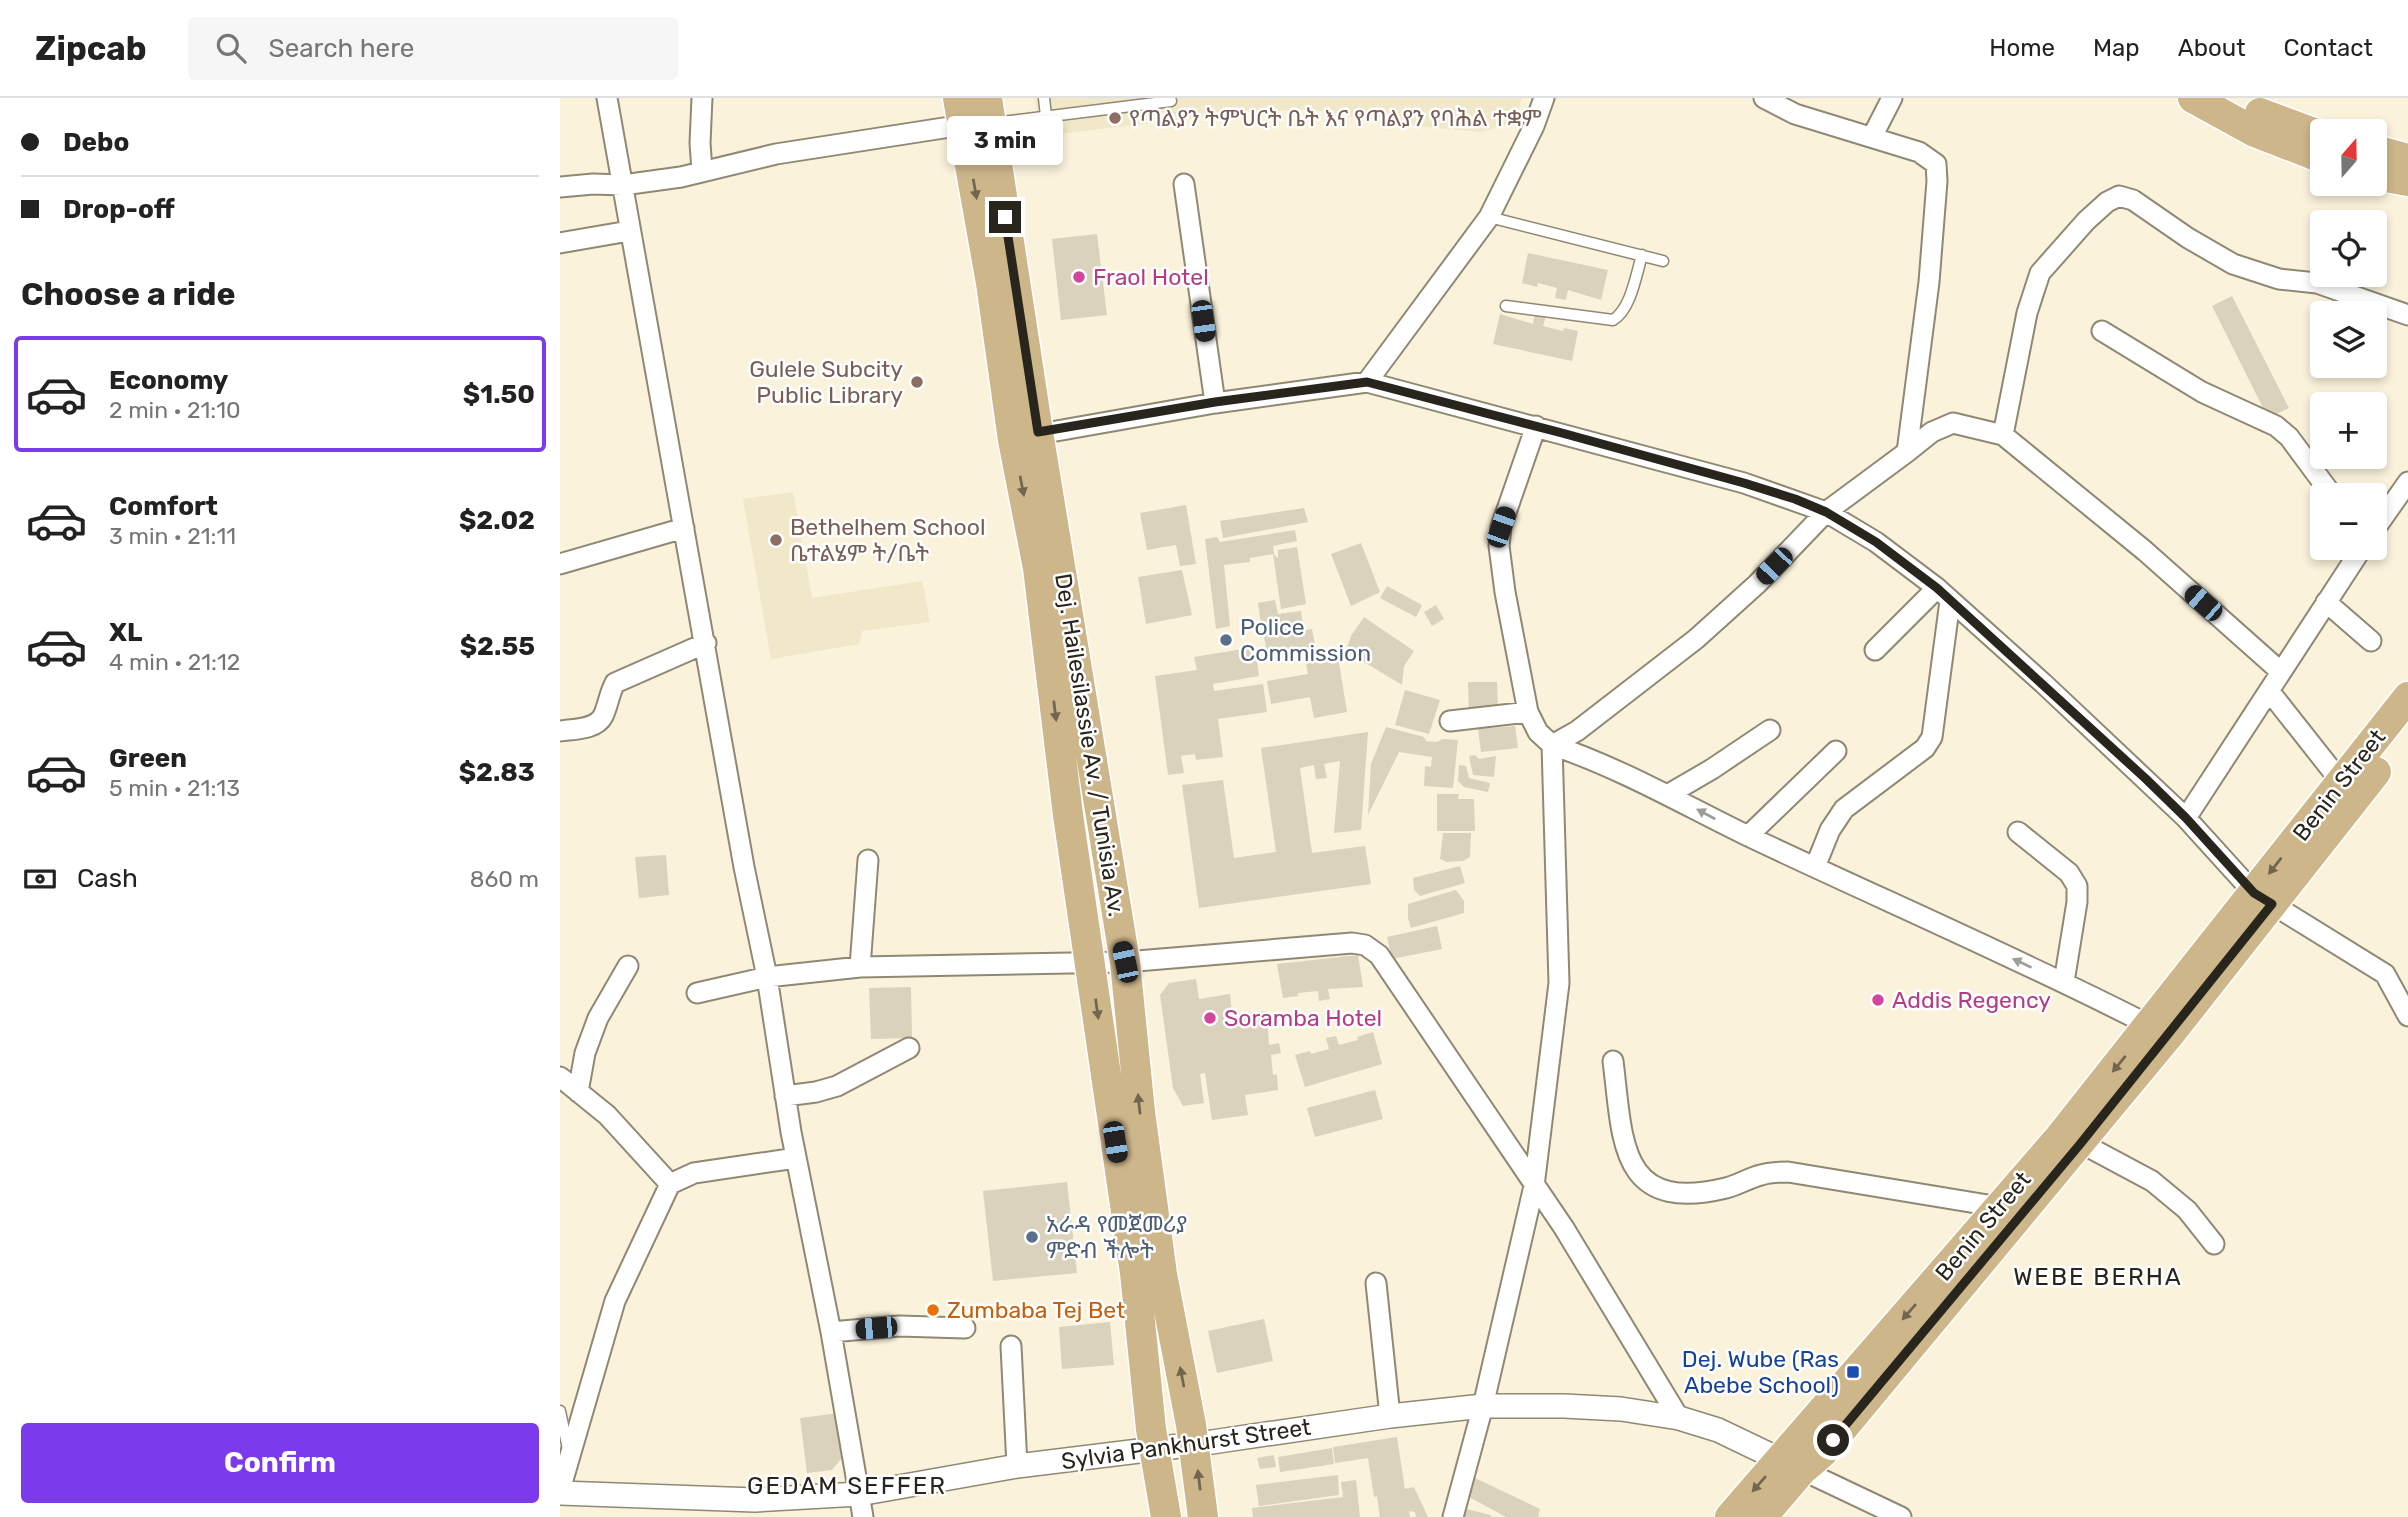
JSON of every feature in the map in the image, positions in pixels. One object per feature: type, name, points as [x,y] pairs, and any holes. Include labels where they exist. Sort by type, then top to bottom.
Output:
[{"type":"main road","points":[[2193,98],[2255,132],[2310,153]]},
{"type":"main road","points":[[2232,98],[2261,113],[2310,131]]},
{"type":"main road","name":"Dej. Hailesilassie Av. / Tunisia Av.","points":[[975,111],[991,283],[1026,436],[1102,811],[1125,962],[1140,1112],[1158,1247],[1193,1444],[1203,1517]]},
{"type":"main road","points":[[2387,153],[2408,159]]},
{"type":"main road","points":[[2387,177],[2408,181]]},
{"type":"main road","name":"Dej. Hailesilassie Av. / Tunisia Av.","points":[[1026,436],[1038,568],[1069,815],[1135,1273],[1154,1447],[1166,1517]]},
{"type":"main road","name":"Benin Street","points":[[1730,1517],[1792,1465],[1823,1452],[2010,1212],[2263,899],[2349,788],[2408,697]]},
{"type":"main road","name":"Benin Street","points":[[2349,788],[2408,730]]},
{"type":"main road","name":"Benin Street","points":[[2070,1140],[2150,1026],[2263,899]]},
{"type":"main road","name":"Benin Street","points":[[1762,1517],[1792,1465]]},
{"type":"street","points":[[607,98],[744,867],[767,977],[796,1158],[831,1332],[863,1517]]},
{"type":"street","points":[[702,98],[702,171]]},
{"type":"street","points":[[1367,382],[1489,217],[1534,126],[1544,98]]},
{"type":"street","points":[[1765,98],[1794,114],[1919,152],[1936,164],[1929,282],[1907,452]]},
{"type":"street","points":[[1872,137],[1892,98]]},
{"type":"street","points":[[560,187],[623,185],[681,177],[975,111]]},
{"type":"street","points":[[1184,184],[1215,402]]},
{"type":"street","points":[[2003,435],[2027,313],[2040,273],[2086,221],[2107,202],[2119,196],[2133,200],[2188,238],[2233,264],[2279,279],[2317,283],[2408,315]]},
{"type":"street","points":[[560,243],[629,232]]},
{"type":"street","points":[[2102,331],[2202,392],[2276,426],[2289,437],[2323,483]]},
{"type":"street","points":[[1026,436],[1215,402],[1367,382],[1744,483],[1826,512],[1876,542],[1944,594],[2186,818],[2263,899],[2385,974],[2408,1016]]},
{"type":"street","points":[[1552,745],[1577,731],[1696,639],[1757,584],[1826,512],[1932,432],[1953,423],[2003,435],[2145,551],[2281,672]]},
{"type":"street","points":[[1536,426],[1501,527],[1499,546],[1528,712],[1538,732],[1552,745],[1669,794],[1748,836],[2064,982],[2150,1026]]},
{"type":"street","points":[[2387,512],[2408,482]]},
{"type":"street","points":[[560,564],[684,528]]},
{"type":"street","points":[[2186,818],[2354,560]]},
{"type":"street","points":[[1875,650],[1944,594]]},
{"type":"street","points":[[1815,867],[1837,816],[1925,748],[1932,737],[1944,594]]},
{"type":"street","points":[[2326,602],[2371,642]]},
{"type":"street","points":[[560,731],[596,723],[603,716],[615,683],[706,643]]},
{"type":"street","points":[[2270,692],[2349,788]]},
{"type":"street","points":[[1450,721],[1528,712]]},
{"type":"street","points":[[1669,794],[1770,730]]},
{"type":"street","points":[[1453,1517],[1483,1406],[1534,1186],[1559,983],[1552,745]]},
{"type":"street","points":[[1748,836],[1836,751]]},
{"type":"street","points":[[2018,832],[2069,873],[2077,886],[2077,902],[2064,982]]},
{"type":"street","points":[[860,967],[869,860]]},
{"type":"street","points":[[696,993],[767,977],[860,967],[1125,962],[1352,943],[1365,945],[1379,955],[1564,1228],[1679,1418]]},
{"type":"street","points":[[578,1091],[585,1053],[598,1018],[628,966]]},
{"type":"street","points":[[785,1096],[837,1086],[909,1048]]},
{"type":"street","points":[[1614,1060],[1623,1140],[1631,1163],[1641,1178],[1664,1191],[1696,1194],[1729,1188],[1763,1174],[1788,1172],[2010,1212]]},
{"type":"street","points":[[560,1077],[607,1115],[670,1184]]},
{"type":"street","points":[[2070,1140],[2152,1181],[2187,1210],[2214,1244]]},
{"type":"street","points":[[560,1492],[615,1301],[670,1184],[694,1173],[796,1158]]},
{"type":"street","points":[[1376,1283],[1390,1416]]},
{"type":"street","points":[[831,1332],[899,1326],[965,1328]]},
{"type":"street","points":[[1012,1346],[1017,1466]]},
{"type":"street","name":"Sylvia Pankhurst Street","points":[[560,1492],[755,1500],[859,1494],[1017,1466],[1483,1406],[1609,1408],[1679,1418],[1718,1430],[1792,1465]]},
{"type":"street","points":[[1792,1465],[1902,1517]]},
{"type":"lane","points":[[1044,98],[1046,116]]},
{"type":"lane","points":[[1093,98],[1096,110]]},
{"type":"lane","points":[[975,111],[1046,116],[1136,102],[1171,101]]},
{"type":"lane","points":[[1489,217],[1663,261]]},
{"type":"lane","points":[[1506,306],[1613,320],[1620,316],[1626,304],[1642,256]]},
{"type":"lane","points":[[560,1411],[570,1457]]},
{"type":"shaded area","name":"የጣልያን ትምህርት ቤት እና የጣልያን የባሕል ተቋም","points":[[1035,98],[1522,98],[1514,123],[1480,132],[1395,124],[1309,109],[1229,114],[1041,136]]},
{"type":"shaded area","name":"Bethelhem School ቤተልሄም ት/ቤት","points":[[793,492],[812,598],[922,581],[930,622],[862,631],[859,644],[771,659],[743,499]]},
{"type":"building","name":"Fraol Hotel","points":[[1097,234],[1107,315],[1061,320],[1052,239]]},
{"type":"building","points":[[1528,253],[1608,270],[1601,300],[1568,290],[1566,300],[1555,298],[1557,288],[1538,283],[1537,287],[1522,283]]},
{"type":"building","points":[[2232,296],[2289,408],[2268,418],[2212,306]]},
{"type":"building","points":[[1500,314],[1533,324],[1535,314],[1546,316],[1543,326],[1563,331],[1564,328],[1578,331],[1572,361],[1493,344]]},
{"type":"building","points":[[1186,505],[1196,564],[1180,566],[1176,545],[1147,550],[1140,513]]},
{"type":"building","points":[[1304,508],[1308,522],[1223,538],[1220,521]]},
{"type":"building","points":[[1295,530],[1297,541],[1273,546],[1274,554],[1250,558],[1250,562],[1224,565],[1230,626],[1216,629],[1205,539],[1217,537],[1220,542]]},
{"type":"building","points":[[1361,543],[1380,592],[1351,606],[1331,554]]},
{"type":"building","points":[[1297,547],[1306,604],[1281,609],[1273,554],[1278,558],[1278,550]]},
{"type":"building","points":[[1182,570],[1192,615],[1146,624],[1138,577]]},
{"type":"building","points":[[1387,586],[1422,605],[1416,617],[1380,598]]},
{"type":"building","points":[[1275,600],[1278,614],[1301,611],[1303,624],[1262,631],[1258,603]]},
{"type":"building","points":[[1436,605],[1444,619],[1432,626],[1424,612]]},
{"type":"building","points":[[1364,617],[1414,651],[1404,666],[1402,685],[1346,651],[1351,636]]},
{"type":"building","points":[[1290,628],[1291,633],[1312,629],[1316,649],[1268,657],[1263,632]]},
{"type":"building","points":[[1255,647],[1259,676],[1213,684],[1214,691],[1263,684],[1267,712],[1218,719],[1223,757],[1196,760],[1195,754],[1181,756],[1184,773],[1168,775],[1155,676],[1197,670],[1194,657]]},
{"type":"building","points":[[1337,651],[1347,712],[1314,718],[1310,697],[1271,704],[1267,681],[1308,674],[1305,657]]},
{"type":"building","points":[[1468,682],[1497,682],[1498,715],[1469,716]]},
{"type":"building","points":[[1405,690],[1440,700],[1429,734],[1395,725]]},
{"type":"building","points":[[1515,726],[1518,748],[1481,752],[1478,729]]},
{"type":"building","points":[[1386,727],[1424,737],[1426,741],[1458,740],[1453,788],[1424,786],[1425,766],[1431,767],[1432,757],[1399,752],[1368,815],[1371,764]]},
{"type":"building","points":[[1368,732],[1361,830],[1334,833],[1340,761],[1324,764],[1327,778],[1316,779],[1314,765],[1300,768],[1312,853],[1365,846],[1371,884],[1199,908],[1182,785],[1223,780],[1234,858],[1276,852],[1261,748]]},
{"type":"building","points":[[1475,755],[1479,759],[1496,756],[1494,777],[1473,775],[1469,756]]},
{"type":"building","points":[[1459,765],[1466,766],[1469,778],[1490,783],[1488,792],[1464,787],[1458,781]]},
{"type":"building","points":[[1437,794],[1459,794],[1458,799],[1474,799],[1475,831],[1437,831]]},
{"type":"building","points":[[1443,833],[1471,833],[1470,857],[1463,861],[1447,862],[1440,859]]},
{"type":"building","points":[[666,855],[669,895],[639,898],[635,857]]},
{"type":"building","points":[[1460,866],[1465,883],[1420,896],[1414,890],[1413,878]]},
{"type":"building","points":[[1456,890],[1464,901],[1464,913],[1411,928],[1408,904]]},
{"type":"building","points":[[1437,926],[1442,949],[1392,959],[1387,937]]},
{"type":"building","points":[[1358,955],[1363,987],[1328,989],[1330,999],[1319,1001],[1318,991],[1283,998],[1277,964]]},
{"type":"building","points":[[1196,979],[1199,999],[1230,994],[1232,1014],[1267,1011],[1269,1045],[1279,1043],[1281,1053],[1271,1055],[1273,1075],[1277,1074],[1278,1090],[1245,1095],[1248,1115],[1212,1120],[1205,1073],[1200,1074],[1204,1103],[1183,1106],[1173,1088],[1160,995],[1169,983]]},
{"type":"building","points":[[911,987],[912,1038],[871,1039],[869,988]]},
{"type":"building","points":[[1373,1032],[1382,1064],[1305,1087],[1295,1055],[1329,1049],[1326,1038],[1336,1036],[1339,1045],[1358,1040],[1357,1037]]},
{"type":"building","points":[[1375,1090],[1383,1119],[1315,1137],[1307,1108]]},
{"type":"building","points":[[1067,1182],[1077,1273],[993,1281],[983,1191]]},
{"type":"building","points":[[1264,1319],[1273,1361],[1217,1373],[1208,1331]]},
{"type":"building","points":[[1110,1322],[1114,1365],[1062,1369],[1059,1327]]},
{"type":"building","points":[[839,1413],[844,1455],[832,1470],[807,1473],[800,1418]]},
{"type":"building","points":[[1397,1437],[1405,1489],[1414,1487],[1428,1517],[1416,1517],[1415,1512],[1409,1511],[1410,1517],[1380,1517],[1368,1458],[1335,1463],[1333,1447]]},
{"type":"building","points":[[1332,1448],[1334,1464],[1280,1472],[1278,1457]]},
{"type":"building","points":[[1274,1455],[1276,1467],[1260,1469],[1257,1458]]},
{"type":"building","points":[[1338,1475],[1339,1495],[1259,1506],[1256,1485]]},
{"type":"building","points":[[1475,1478],[1540,1509],[1538,1517],[1506,1517],[1469,1497]]},
{"type":"building","points":[[1356,1480],[1360,1517],[1253,1517],[1252,1508],[1343,1497],[1341,1482]]},
{"type":"building","points":[[1462,1508],[1491,1515],[1491,1517],[1460,1517]]},
{"type":"place","name":"የጣልያን ትምህርት ቤት እና የጣልያን የባሕል ተቋም","points":[[1115,118]]},
{"type":"place","name":"Fraol Hotel","points":[[1079,277]]},
{"type":"place","name":"Gulele Subcity Public Library","points":[[917,382]]},
{"type":"place","name":"Bethelhem School ቤተልሄም ት/ቤት","points":[[776,540]]},
{"type":"place","name":"Police Commission","points":[[1226,640]]},
{"type":"place","name":"Addis Regency","points":[[1878,1000]]},
{"type":"place","name":"Soramba Hotel","points":[[1210,1018]]},
{"type":"place","name":"አራዳ የመጀመሪያ ምድብ ችሎት","points":[[1032,1237]]},
{"type":"place","name":"Zumbaba Tej Bet","points":[[933,1310]]},
{"type":"place","name":"Dej. Wube (Ras Abebe School)","points":[[1853,1372]]},
{"type":"district","name":"WEBE BERHA","points":[[2098,1277]]},
{"type":"district","name":"GEDAM SEFFER","points":[[847,1486]]},
{"type":"route","points":[[1005,217],[1038,432],[1215,402],[1367,382],[1562,433],[1795,499],[1826,512],[1876,542],[1937,588],[2146,779],[2186,818],[2254,893],[2272,904],[2081,1143],[1833,1440]]}]
